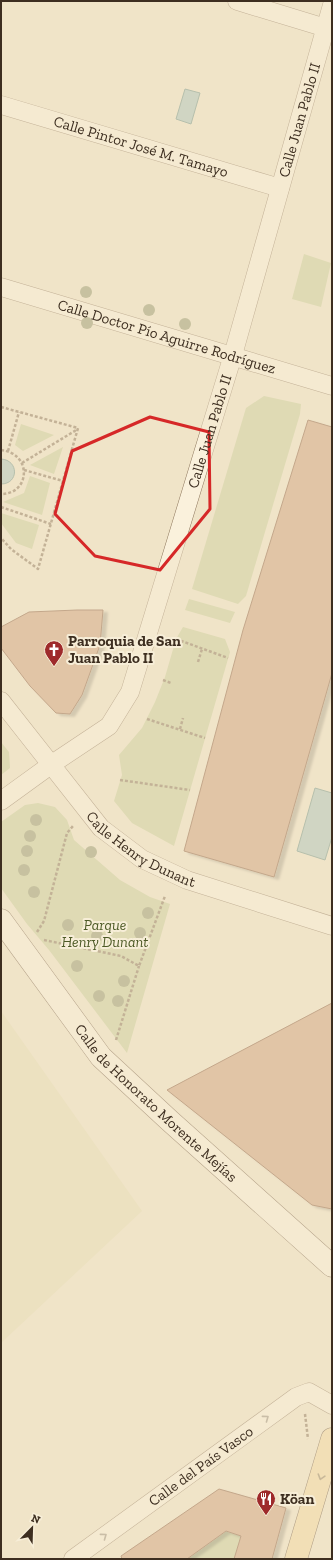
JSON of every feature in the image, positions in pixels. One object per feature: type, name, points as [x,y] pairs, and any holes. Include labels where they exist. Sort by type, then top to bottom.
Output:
[{"type":"main road","points":[[296,1559],[332,1439]]},
{"type":"street","points":[[237,1],[326,28]]},
{"type":"street","name":"Calle Juan Pablo II","points":[[1,801],[108,726],[130,692],[233,355],[332,5]]},
{"type":"street","name":"Calle Pintor José M. Tamayo","points":[[1,105],[280,188]]},
{"type":"street","name":"Calle Doctor Pío Aguirre Rodríguez","points":[[1,287],[233,355],[332,386]]},
{"type":"street","name":"Calle Henry Dunant","points":[[1,701],[101,828],[142,859],[187,880],[332,926]]},
{"type":"street","name":"Calle de Honorato Morente Mejías","points":[[1,920],[101,1057],[332,1266]]},
{"type":"street","name":"Calle del País Vasco","points":[[84,1556],[296,1397],[309,1392],[332,1405]]},
{"type":"path","points":[[1,407],[78,428]]},
{"type":"path","points":[[8,451],[19,412]]},
{"type":"path","points":[[22,463],[78,428]]},
{"type":"path","points":[[1,538],[11,549],[38,569],[78,428]]},
{"type":"path","points":[[1,450],[14,454],[22,463],[24,470],[23,480],[19,486],[14,491],[7,494],[1,494]]},
{"type":"path","points":[[24,470],[63,481]]},
{"type":"path","points":[[1,507],[51,524]]},
{"type":"path","points":[[176,639],[228,658]]},
{"type":"path","points":[[198,662],[202,649]]},
{"type":"path","points":[[163,680],[171,683]]},
{"type":"path","points":[[180,729],[183,718]]},
{"type":"path","points":[[147,719],[205,738]]},
{"type":"path","points":[[120,780],[190,790]]},
{"type":"path","points":[[36,933],[44,921],[67,833],[73,826]]},
{"type":"path","points":[[114,1046],[139,966],[165,896]]},
{"type":"path","points":[[40,940],[120,956],[139,966]]},
{"type":"path","points":[[304,1412],[309,1446]]},
{"type":"highlighted area","points":[[150,417],[209,432],[210,509],[160,570],[95,556],[55,514],[72,451]]},
{"type":"shaded area","points":[[1,1011],[142,1211],[1,1343]]},
{"type":"green space","points":[[304,254],[331,263],[321,307],[292,299]]},
{"type":"green space","points":[[264,396],[301,404],[300,414],[246,596],[238,604],[192,589],[246,408]]},
{"type":"green space","points":[[21,424],[54,435],[23,451],[15,445]]},
{"type":"green space","points":[[63,447],[54,474],[30,465]]},
{"type":"green space","points":[[30,476],[50,483],[42,515],[3,502],[24,493]]},
{"type":"green space","points":[[1,513],[39,525],[32,549],[16,543],[1,523]]},
{"type":"green space","points":[[189,599],[235,612],[230,623],[185,610]]},
{"type":"green space","points":[[183,627],[225,639],[230,652],[174,846],[132,823],[114,801],[122,775],[119,755],[142,728],[155,702],[165,677],[176,639]]},
{"type":"green space","points":[[1,742],[9,752],[10,768],[1,775]]},
{"type":"green space","name":"Parque Henry Dunant","points":[[38,803],[55,807],[67,820],[74,840],[120,880],[150,897],[170,904],[127,1053],[1,888],[1,822],[25,805]]},
{"type":"green space","points":[[226,1531],[241,1536],[234,1559],[187,1559]]},
{"type":"water","points":[[185,89],[200,93],[191,124],[176,119]]},
{"type":"water","points":[[1,459],[7,460],[11,463],[14,467],[14,476],[7,483],[1,484]]},
{"type":"water","points":[[315,788],[332,793],[332,837],[325,860],[297,851]]},
{"type":"building","points":[[308,420],[332,427],[332,673],[274,877],[184,851],[243,630]]},
{"type":"building","name":"Parroquia de San Juan Pablo II","points":[[103,610],[100,645],[82,695],[70,714],[56,713],[30,686],[1,648],[1,627],[29,612]]},
{"type":"building","points":[[332,1003],[332,1209],[312,1205],[167,1090]]},
{"type":"building","points":[[219,1489],[286,1508],[272,1559],[234,1559],[241,1536],[226,1531],[187,1559],[122,1559],[121,1556]]},
{"type":"place","name":"Parroquia de San Juan Pablo II","points":[[54,667]]},
{"type":"place","name":"Köan","points":[[266,1516]]}]
